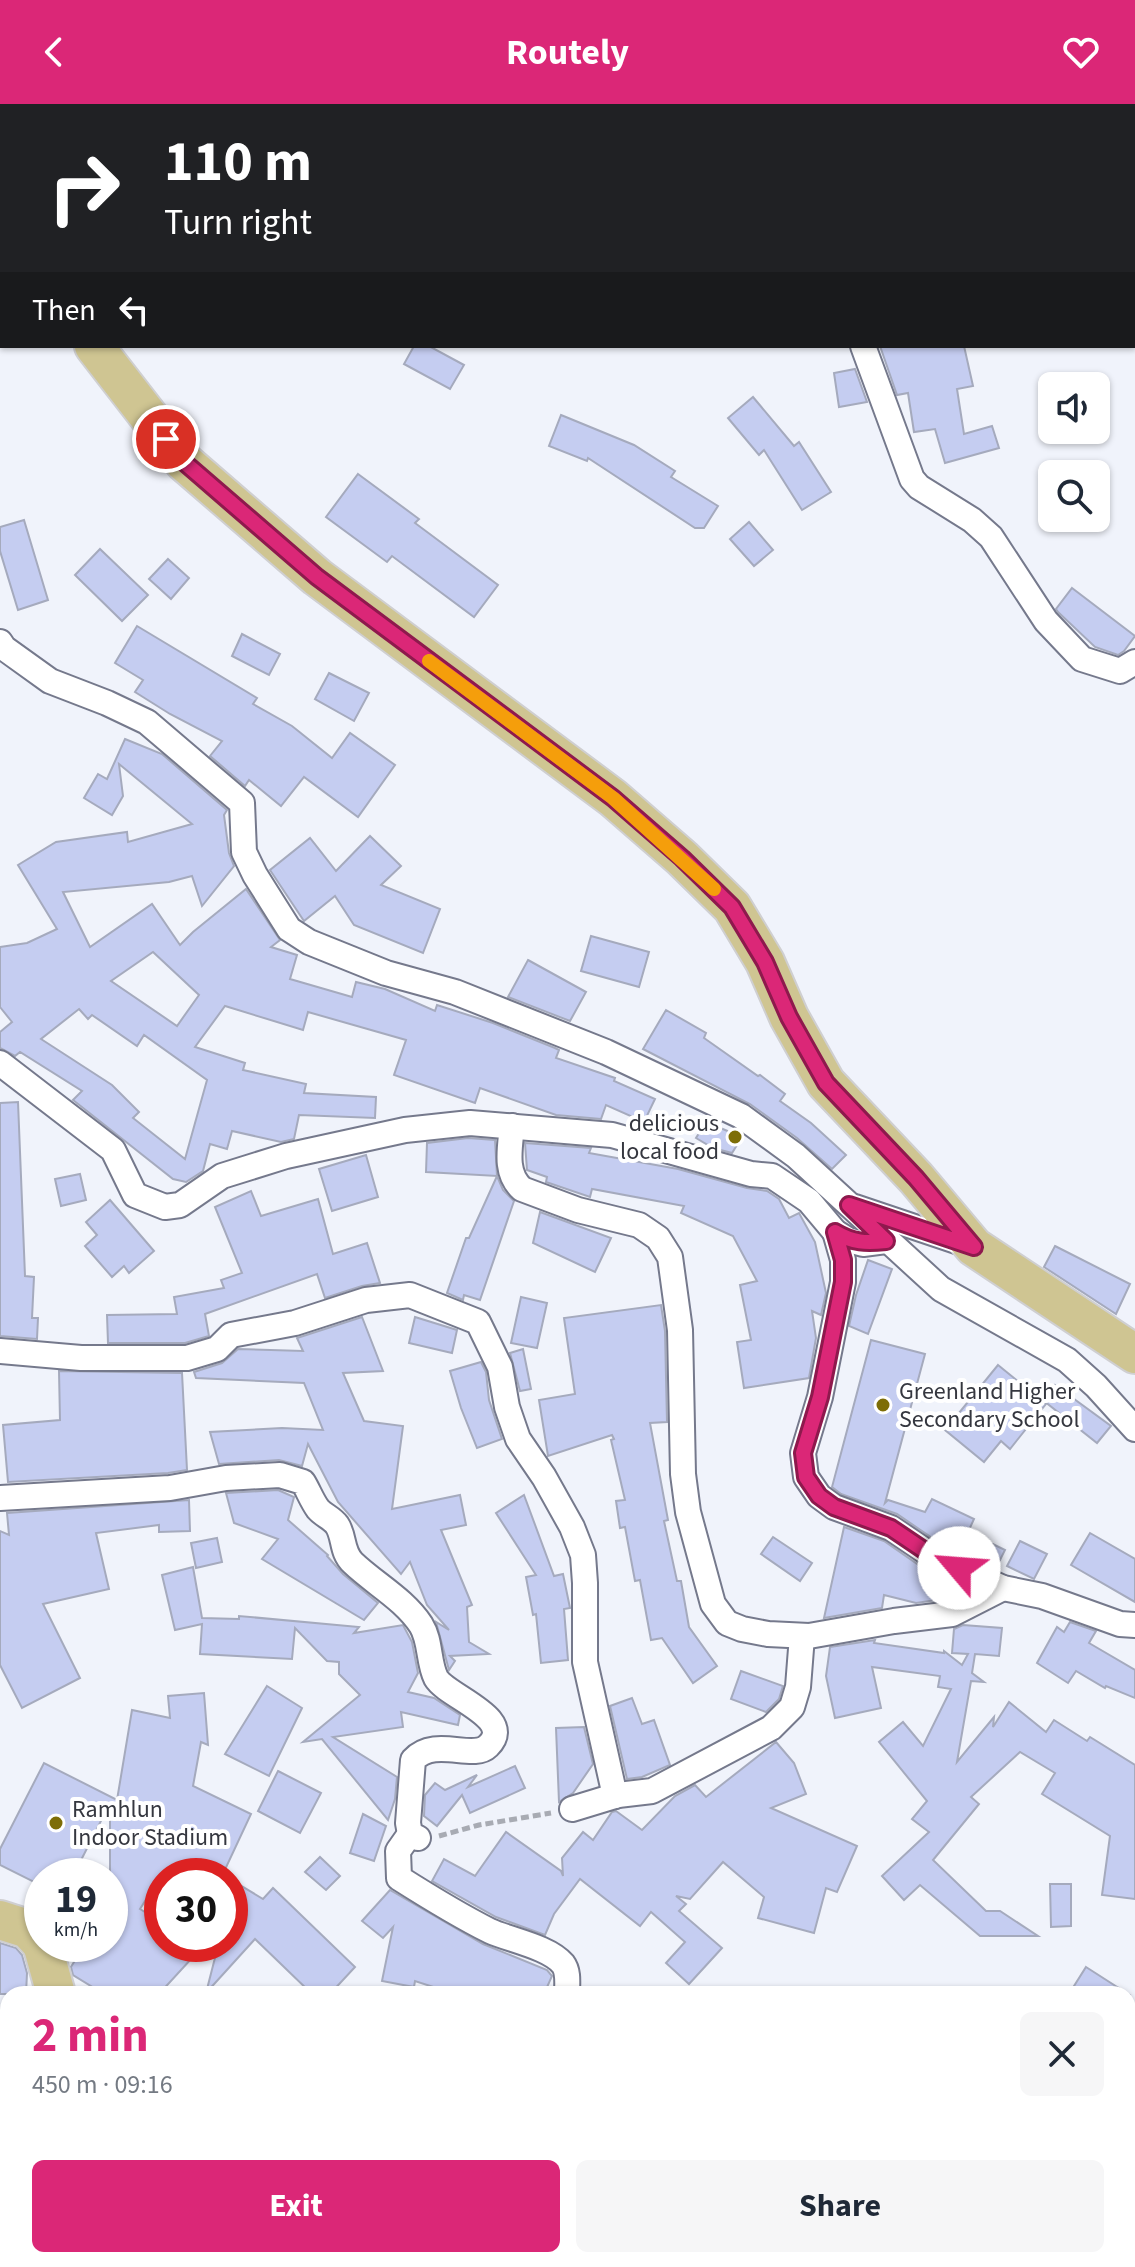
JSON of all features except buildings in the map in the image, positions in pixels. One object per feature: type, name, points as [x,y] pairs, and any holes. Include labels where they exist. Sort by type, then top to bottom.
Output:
[{"type":"main road","points":[[96,348],[184,462],[317,577],[613,798],[682,858],[732,907],[765,962],[789,1017],[826,1083],[916,1178],[974,1247],[1135,1354]]},
{"type":"main road","points":[[0,1920],[24,1928]]},
{"type":"main road","points":[[47,1962],[54,1986]]},
{"type":"street","points":[[864,348],[912,479],[919,487],[972,520],[991,537],[1046,621],[1082,659],[1130,670]]},
{"type":"street","points":[[0,642],[50,681],[147,722],[242,803],[244,852],[289,929],[309,942],[386,973],[455,992],[606,1052],[713,1102],[765,1132],[796,1156],[941,1289],[1067,1360],[1096,1386],[1135,1429]]},
{"type":"street","points":[[0,1063],[113,1150],[135,1195],[165,1207],[180,1205],[222,1176],[346,1141],[434,1125],[470,1123],[612,1135],[751,1174],[772,1176],[809,1201],[835,1232],[848,1240],[863,1244],[886,1241]]},
{"type":"street","points":[[512,1126],[509,1162],[515,1182],[522,1189],[578,1210],[639,1225],[658,1238],[670,1257],[680,1330],[683,1474],[692,1527],[713,1604],[727,1623],[768,1634],[802,1636],[952,1614],[1003,1588]]},
{"type":"street","points":[[849,1205],[974,1247]]},
{"type":"street","points":[[835,1232],[843,1260],[843,1282],[820,1397],[803,1453],[806,1477],[819,1496],[834,1507],[891,1528],[934,1557],[1003,1588],[1042,1596],[1120,1624],[1135,1625]]},
{"type":"street","points":[[0,1351],[81,1358],[187,1358],[217,1349],[231,1335],[295,1323],[366,1300],[410,1295],[478,1322],[500,1367],[507,1407],[518,1439],[544,1477],[572,1527],[583,1555],[585,1662],[615,1796]]},
{"type":"street","points":[[0,1498],[95,1490],[157,1489],[226,1478],[280,1475],[303,1482],[318,1510],[338,1526],[348,1557],[419,1621],[425,1630],[437,1679],[445,1689],[486,1715],[493,1724],[494,1735],[488,1746],[480,1751],[429,1749],[413,1760],[408,1823],[414,1836],[398,1851],[399,1878],[472,1921],[553,1956],[564,1965],[567,1986]]},
{"type":"street","points":[[572,1809],[615,1796],[652,1791],[720,1757],[783,1719],[792,1707],[798,1687],[802,1636]]},
{"type":"path","points":[[414,1836],[572,1809]]},
{"type":"slow traffic","points":[[429,661],[613,798],[714,889]]},
{"type":"place","name":"delicious local food","points":[[735,1137]]},
{"type":"place","name":"Greenland Higher Secondary School","points":[[883,1405]]},
{"type":"place","name":"Ramhlun Indoor Stadium","points":[[56,1823]]},
{"type":"route","points":[[166,439],[184,462],[317,577],[613,798],[732,907],[765,962],[789,1017],[826,1083],[916,1178],[974,1247],[849,1205],[886,1241],[863,1244],[835,1232],[843,1260],[843,1282],[820,1397],[803,1453],[806,1477],[819,1496],[834,1507],[891,1528],[934,1557],[959,1568]]}]
